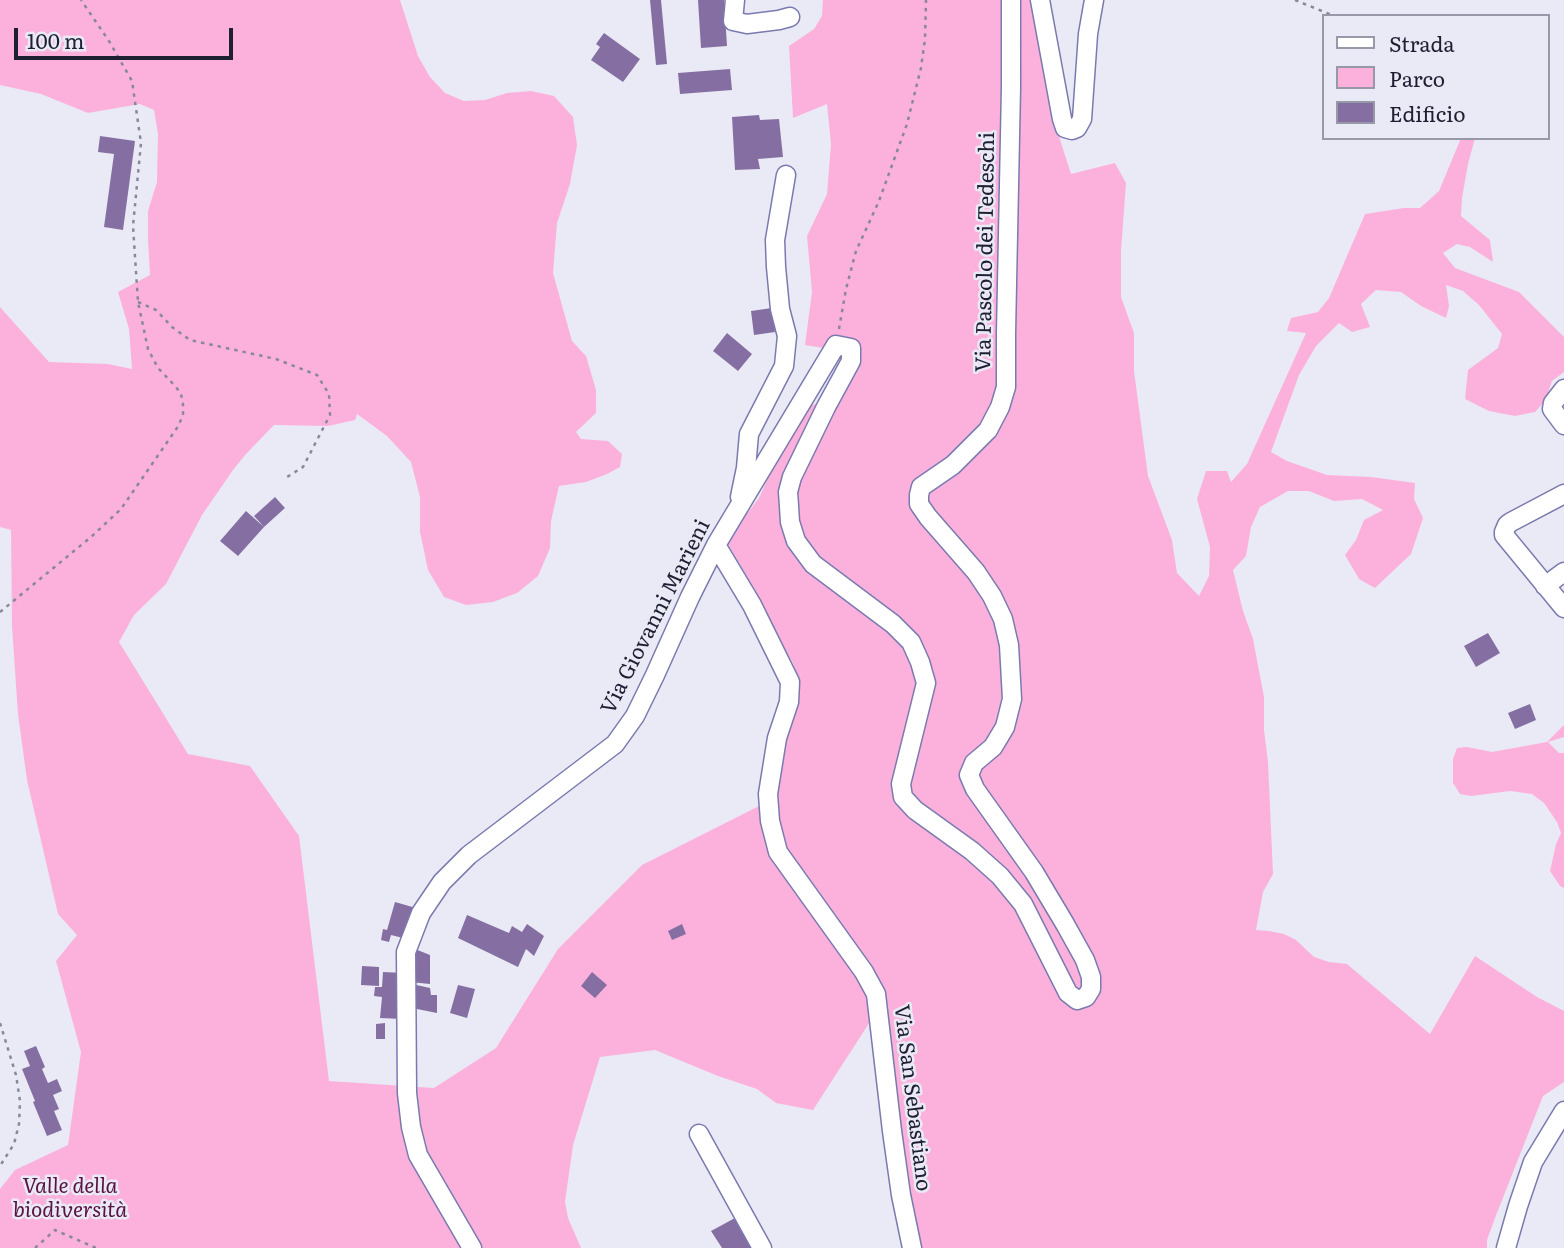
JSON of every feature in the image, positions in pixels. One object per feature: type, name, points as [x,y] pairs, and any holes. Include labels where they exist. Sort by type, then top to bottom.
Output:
[{"type":"street","points":[[735,0],[733,21],[747,24],[790,17]]},
{"type":"street","name":"Via Pascolo dei Tedeschi","points":[[836,345],[850,348],[851,361],[792,477],[788,492],[790,522],[796,541],[813,564],[893,624],[911,642],[920,662],[926,683],[901,783],[903,797],[915,810],[972,851],[1000,876],[1023,904],[1068,993],[1077,1000],[1086,997],[1091,989],[1091,977],[1085,960],[1034,872],[975,789],[969,775],[974,762],[993,747],[1005,726],[1012,699],[1009,645],[1003,619],[976,572],[919,504],[921,487],[953,465],[988,430],[1000,407],[1006,387],[1011,0]]},
{"type":"street","points":[[1040,0],[1062,119],[1068,130],[1077,128],[1082,119],[1086,57],[1094,0]]},
{"type":"street","points":[[737,511],[747,468],[750,433],[784,366],[787,336],[780,309],[775,240],[786,176]]},
{"type":"street","name":"Via Giovanni Marieni","points":[[472,1248],[418,1155],[411,1127],[407,1093],[406,952],[421,913],[442,882],[469,855],[615,744],[635,716],[716,545],[836,345]]},
{"type":"street","points":[[1564,389],[1553,403],[1552,409],[1564,425]]},
{"type":"street","points":[[1564,494],[1511,522],[1504,532],[1564,608]]},
{"type":"street","name":"Via San Sebastiano","points":[[716,545],[752,605],[790,682],[789,702],[777,738],[768,794],[770,821],[778,852],[864,972],[876,994],[901,1195],[912,1248]]},
{"type":"street","points":[[1545,586],[1564,572]]},
{"type":"street","points":[[1506,1248],[1534,1162],[1564,1111]]},
{"type":"street","points":[[699,1134],[762,1248]]},
{"type":"path","points":[[0,612],[121,509],[179,425],[183,404],[181,394],[158,368],[148,349],[138,302],[133,226],[141,143],[132,81],[81,0]]},
{"type":"path","points":[[836,345],[856,251],[879,201],[907,124],[921,68],[926,0]]},
{"type":"path","points":[[1296,0],[1329,14]]},
{"type":"path","points":[[138,302],[156,310],[172,327],[190,340],[276,359],[317,375],[329,394],[330,415],[303,467],[284,479]]},
{"type":"path","points":[[0,1023],[16,1075],[20,1101],[19,1124],[14,1144],[0,1166]]},
{"type":"path","points":[[35,1248],[55,1230],[96,1248]]},
{"type":"green space","name":"Valle della biodiversità","points":[[0,0],[400,0],[418,56],[430,77],[445,93],[464,101],[485,100],[507,93],[531,91],[554,96],[573,117],[577,145],[570,184],[557,223],[553,273],[572,341],[586,356],[596,390],[596,413],[576,432],[581,439],[608,441],[622,454],[620,467],[607,474],[586,482],[559,486],[551,521],[550,548],[538,576],[517,593],[493,602],[466,605],[444,597],[428,570],[420,532],[420,497],[411,462],[387,436],[357,414],[355,420],[328,426],[274,425],[233,470],[202,515],[166,584],[134,615],[119,642],[188,754],[250,766],[299,836],[329,1081],[434,1088],[496,1048],[558,949],[642,865],[775,798],[785,735],[799,693],[798,679],[793,663],[761,600],[726,541],[759,498],[773,467],[811,406],[841,389],[857,343],[845,336],[829,349],[805,345],[812,292],[807,236],[827,194],[831,144],[827,104],[793,118],[789,46],[814,29],[822,16],[823,0],[1036,0],[1056,127],[1071,174],[1115,163],[1126,183],[1121,297],[1134,333],[1134,371],[1148,476],[1172,540],[1177,573],[1199,596],[1209,576],[1210,547],[1197,499],[1206,471],[1227,471],[1231,482],[1247,464],[1306,333],[1287,331],[1291,318],[1318,312],[1329,298],[1365,214],[1420,208],[1439,191],[1460,140],[1474,140],[1468,164],[1461,216],[1490,240],[1493,262],[1470,247],[1457,244],[1443,253],[1455,268],[1519,292],[1564,337],[1564,372],[1552,381],[1545,401],[1535,412],[1515,416],[1489,411],[1465,399],[1468,370],[1498,348],[1502,334],[1479,305],[1463,291],[1446,285],[1449,306],[1446,318],[1421,306],[1401,292],[1376,290],[1361,304],[1370,327],[1352,332],[1339,323],[1316,346],[1299,375],[1271,452],[1287,461],[1327,475],[1415,483],[1414,499],[1423,518],[1411,554],[1375,588],[1359,579],[1345,555],[1356,540],[1364,520],[1383,510],[1362,499],[1334,501],[1309,491],[1288,491],[1260,507],[1251,527],[1246,556],[1233,570],[1253,639],[1264,697],[1273,874],[1263,892],[1256,930],[1284,934],[1296,940],[1314,957],[1347,964],[1430,1034],[1475,956],[1537,997],[1564,1011],[1564,1082],[1543,1096],[1495,1218],[1487,1248],[919,1248],[904,1176],[886,997],[813,1110],[776,1103],[757,1089],[655,1050],[600,1057],[573,1145],[565,1202],[568,1218],[581,1248],[0,1248],[0,1189],[15,1170],[68,1145],[81,1052],[56,961],[77,935],[58,914],[27,780],[18,714],[12,626],[11,530],[0,527],[0,307],[49,362],[108,364],[132,369],[129,329],[118,292],[150,275],[148,211],[157,182],[158,134],[154,110],[140,104],[88,113],[41,94],[0,85]]},
{"type":"green space","points":[[1564,725],[1564,737],[1548,742],[1559,753],[1564,753],[1564,888],[1550,871],[1561,833],[1544,803],[1532,794],[1510,791],[1471,796],[1460,794],[1453,783],[1453,759],[1457,748],[1467,747],[1492,752],[1547,742]]},
{"type":"building","points":[[650,0],[661,0],[667,64],[656,65]]},
{"type":"building","points":[[698,0],[724,0],[727,46],[701,48]]},
{"type":"building","points":[[604,33],[640,59],[623,82],[591,60],[600,47],[596,44]]},
{"type":"building","points":[[730,69],[732,90],[680,94],[678,73]]},
{"type":"building","points":[[759,115],[760,120],[779,119],[783,157],[758,159],[760,169],[735,170],[732,117]]},
{"type":"building","points":[[100,136],[135,141],[123,230],[104,227],[114,154],[98,152]]},
{"type":"building","points":[[772,308],[775,332],[754,335],[751,311]]},
{"type":"building","points":[[727,333],[752,354],[738,371],[713,351]]},
{"type":"building","points":[[275,497],[285,508],[264,527],[254,516]]},
{"type":"building","points":[[246,511],[264,527],[238,556],[220,541]]},
{"type":"building","points":[[1488,633],[1500,653],[1476,667],[1464,646]]},
{"type":"building","points":[[1530,704],[1536,720],[1515,729],[1508,713]]},
{"type":"building","points":[[395,902],[416,908],[407,939],[391,935],[389,942],[381,940],[383,929],[387,930]]},
{"type":"building","points":[[467,915],[509,933],[512,926],[522,932],[527,924],[544,936],[534,956],[526,949],[518,967],[458,938]]},
{"type":"building","points":[[682,924],[686,934],[672,940],[668,931]]},
{"type":"building","points":[[410,947],[430,955],[430,984],[410,982]]},
{"type":"building","points":[[362,966],[379,967],[379,986],[361,985]]},
{"type":"building","points":[[383,972],[404,973],[402,1019],[380,1018],[382,997],[374,996],[375,987],[382,987]]},
{"type":"building","points":[[592,972],[607,985],[595,998],[581,986]]},
{"type":"building","points":[[412,984],[430,988],[431,995],[437,995],[437,1013],[412,1008]]},
{"type":"building","points":[[458,985],[475,989],[467,1018],[450,1013]]},
{"type":"building","points":[[385,1023],[385,1039],[376,1039],[376,1024]]},
{"type":"building","points":[[36,1046],[48,1083],[57,1079],[62,1091],[53,1095],[59,1109],[54,1111],[62,1130],[47,1136],[22,1069],[30,1066],[24,1051]]},
{"type":"building","points":[[735,1218],[752,1248],[722,1248],[711,1231]]}]
